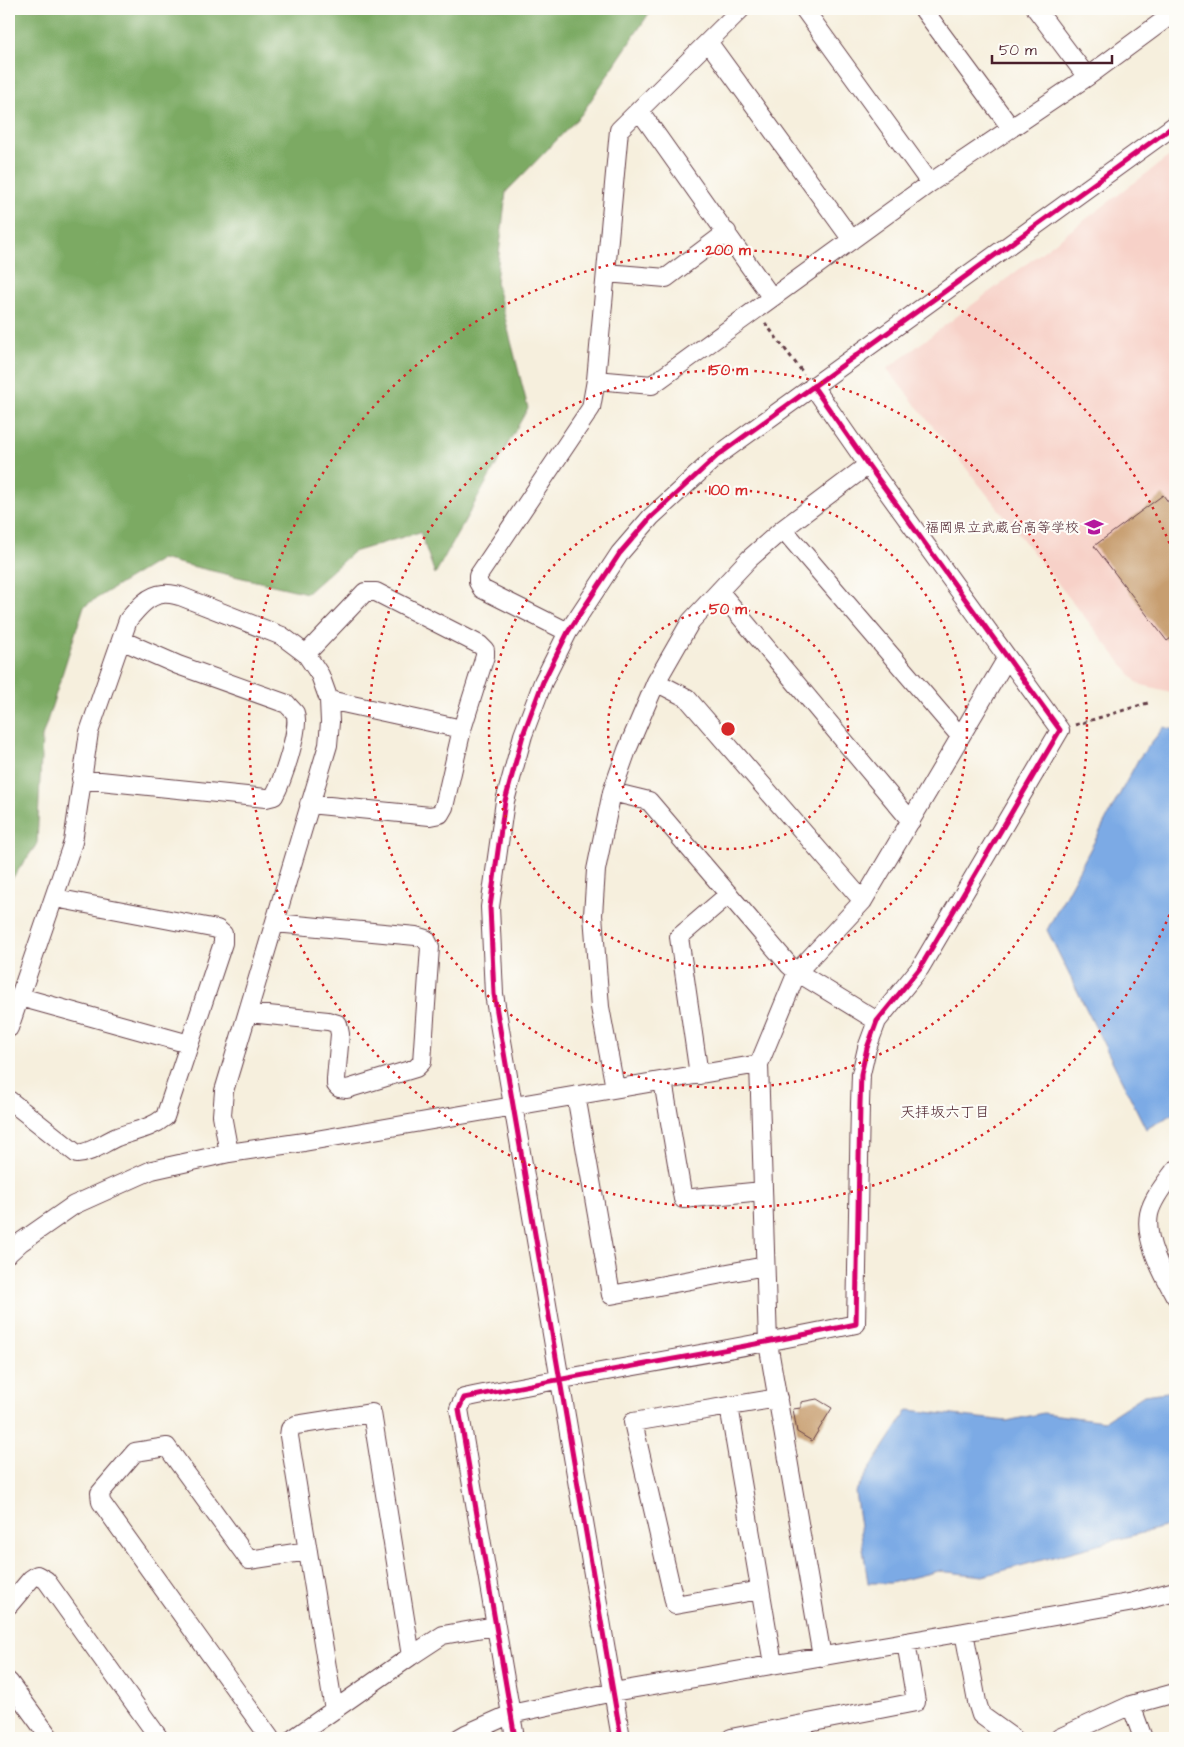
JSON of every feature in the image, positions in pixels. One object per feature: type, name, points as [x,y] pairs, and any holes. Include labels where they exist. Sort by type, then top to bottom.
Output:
[{"type":"street","points":[[568,632],[482,589],[478,582],[478,576],[591,408],[596,380],[618,130],[709,43],[741,9]]},
{"type":"street","points":[[804,9],[930,183]]},
{"type":"street","points":[[923,9],[1011,128]]},
{"type":"street","points":[[1036,9],[1087,77]]},
{"type":"street","points":[[596,380],[652,385],[930,183],[1087,77],[1166,13]]},
{"type":"street","points":[[709,43],[852,240]]},
{"type":"street","points":[[639,110],[772,298]]},
{"type":"street","points":[[621,1738],[494,994],[490,907],[505,801],[523,735],[543,682],[568,632],[620,553],[651,518],[717,456],[1175,125]]},
{"type":"street","points":[[606,273],[666,278],[727,232]]},
{"type":"street","points":[[515,1738],[459,1409],[464,1398],[560,1378],[768,1343],[856,1324],[862,1074],[867,1048],[877,1021],[920,968],[1060,730],[813,386]]},
{"type":"street","points":[[616,1088],[600,1007],[593,915],[596,870],[612,792],[627,750],[656,682],[691,621],[750,559],[783,529],[868,465]]},
{"type":"street","points":[[783,529],[960,736]]},
{"type":"street","points":[[719,591],[911,820]]},
{"type":"street","points":[[306,654],[366,592],[376,592],[480,645],[484,650],[485,656],[462,729],[444,807],[440,814],[430,816],[309,804]]},
{"type":"street","points":[[9,1028],[73,842],[89,732],[128,620],[150,598],[163,594],[180,596],[282,636],[306,654],[320,675],[329,700],[328,745],[224,1091],[222,1115],[228,1153]]},
{"type":"street","points":[[81,779],[266,798],[274,796],[279,787],[296,732],[297,722],[294,713],[287,704],[178,665],[121,640]]},
{"type":"street","points":[[822,1657],[768,1343],[759,1064],[797,972],[863,901],[1007,658]]},
{"type":"street","points":[[656,682],[687,698],[863,901]]},
{"type":"street","points":[[329,700],[462,729]]},
{"type":"street","points":[[612,792],[649,801],[789,965],[797,972],[877,1021]]},
{"type":"street","points":[[699,1075],[679,937],[728,894]]},
{"type":"street","points":[[9,1100],[77,1154],[86,1154],[117,1137],[156,1125],[165,1117],[223,943],[223,934],[217,929],[55,898]]},
{"type":"street","points":[[248,1013],[328,1021],[338,1024],[340,1034],[336,1085],[339,1088],[347,1089],[416,1068],[422,1062],[430,947],[426,939],[416,936],[275,923]]},
{"type":"street","points":[[20,997],[189,1044]]},
{"type":"street","points":[[13,1242],[74,1205],[152,1170],[228,1153],[304,1142],[759,1064]]},
{"type":"street","points":[[663,1081],[683,1199],[762,1191]]},
{"type":"street","points":[[576,1095],[611,1295],[765,1266]]},
{"type":"street","points":[[1175,1170],[1162,1187],[1150,1214],[1150,1237],[1155,1255],[1175,1296]]},
{"type":"street","points":[[760,1590],[675,1605],[633,1422],[778,1398]]},
{"type":"street","points":[[729,1406],[773,1664]]},
{"type":"street","points":[[334,1710],[289,1436],[290,1428],[296,1425],[372,1413],[411,1656]]},
{"type":"street","points":[[270,1738],[101,1502],[100,1493],[135,1452],[167,1447],[249,1560],[308,1551]]},
{"type":"street","points":[[9,1605],[31,1579],[37,1575],[46,1580],[159,1738]]},
{"type":"street","points":[[459,1738],[511,1714],[613,1692],[1134,1602],[1175,1591]]},
{"type":"street","points":[[294,1738],[411,1656],[443,1636],[495,1626]]},
{"type":"street","points":[[964,1632],[976,1702],[981,1715],[1013,1738]]},
{"type":"street","points":[[732,1738],[916,1702],[906,1642]]},
{"type":"street","points":[[9,1682],[50,1738]]},
{"type":"street","points":[[1059,1738],[1131,1705],[1175,1693]]},
{"type":"street","points":[[1131,1705],[1143,1738]]},
{"type":"path","points":[[755,310],[813,386]]},
{"type":"path","points":[[1060,730],[1151,702]]},
{"type":"shaded area","name":"福岡県立武蔵台高等学校","points":[[1175,152],[1175,693],[1138,684],[887,369]]},
{"type":"green space","points":[[9,9],[652,9],[581,115],[506,192],[496,282],[528,408],[435,574],[420,532],[353,552],[307,593],[161,559],[84,606],[42,737],[37,844],[9,883]]},
{"type":"water","points":[[1164,727],[1175,730],[1175,1113],[1146,1129],[1047,930],[1139,758]]},
{"type":"water","points":[[1175,1391],[1175,1524],[983,1576],[938,1571],[891,1583],[868,1583],[855,1492],[908,1410],[1007,1421],[1043,1413],[1104,1421],[1144,1395]]},
{"type":"building","points":[[1163,495],[1175,511],[1175,635],[1167,641],[1094,546]]},
{"type":"building","points":[[817,1399],[832,1408],[812,1441],[797,1432],[793,1409],[801,1408],[801,1402]]},
{"type":"cycle path","points":[[621,1738],[494,994],[490,907],[505,801],[523,735],[543,682],[568,632],[620,553],[651,517],[717,456],[1175,125]]},
{"type":"cycle path","points":[[515,1738],[459,1409],[464,1398],[856,1324],[861,1074],[867,1048],[877,1021],[920,968],[1060,730],[813,386]]},
{"type":"place","name":"福岡県立武蔵台高等学校","points":[[1094,527]]},
{"type":"district","name":"天拝坂六丁目","points":[[945,1112]]}]
